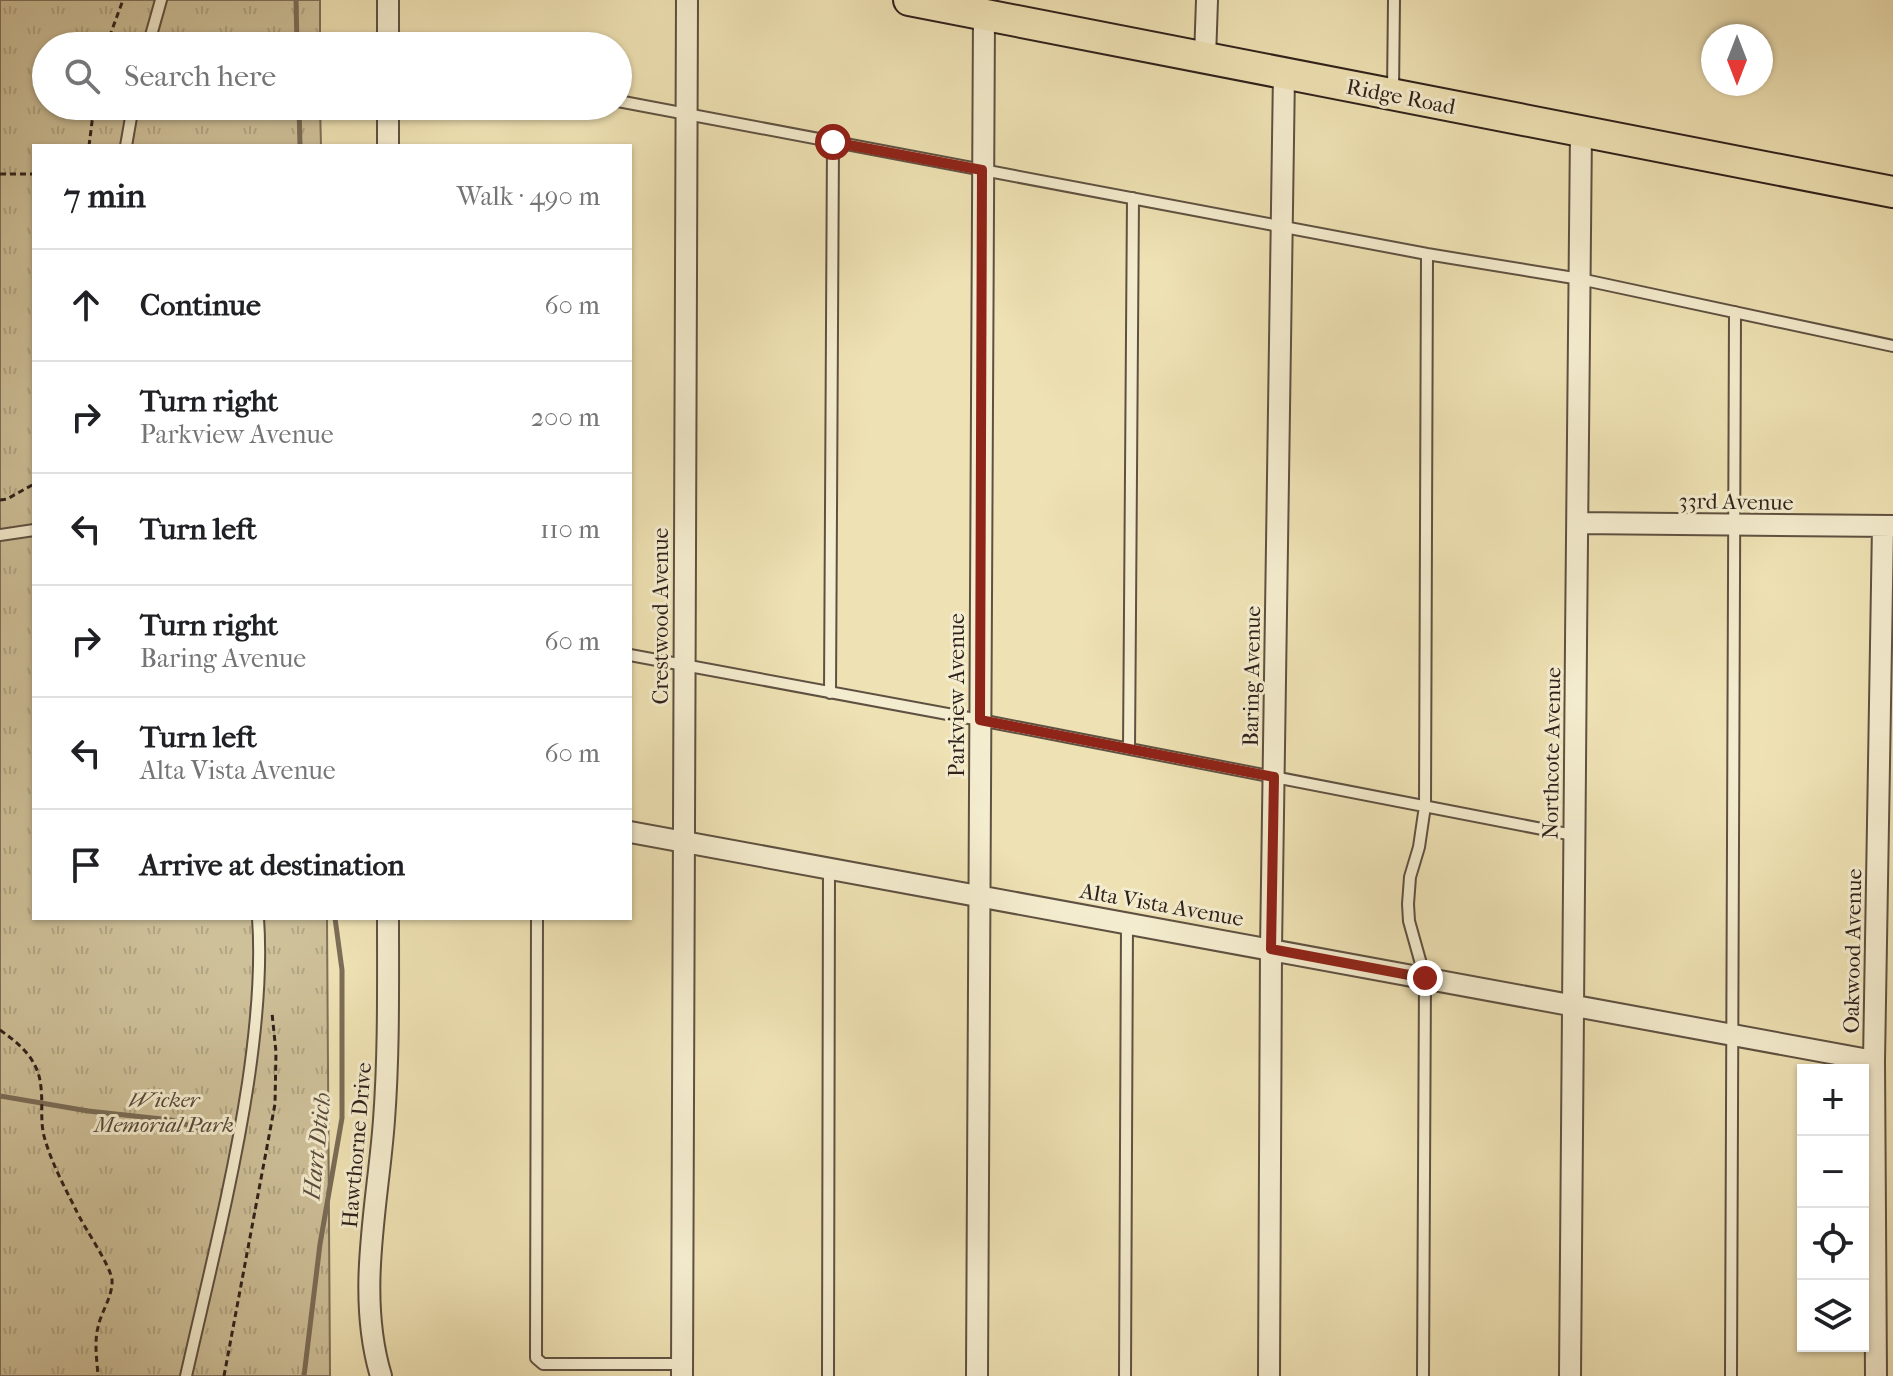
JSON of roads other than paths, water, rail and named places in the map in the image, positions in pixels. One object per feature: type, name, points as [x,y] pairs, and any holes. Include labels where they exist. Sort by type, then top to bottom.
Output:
[{"type":"main road","name":"Ridge Road","points":[[909,0],[1893,192]]},
{"type":"street","points":[[388,0],[388,32]]},
{"type":"street","name":"Crestwood Avenue","points":[[682,1370],[687,0]]},
{"type":"street","points":[[1205,58],[1207,0]]},
{"type":"street","name":"Parkview Avenue","points":[[977,1376],[984,15]]},
{"type":"street","name":"Baring Avenue","points":[[1269,1376],[1271,949],[1284,73]]},
{"type":"street","points":[[388,120],[388,144]]},
{"type":"street","name":"Northcote Avenue","points":[[1570,1376],[1581,131]]},
{"type":"street","name":"33rd Avenue","points":[[1578,523],[1888,526]]},
{"type":"street","name":"Oakwood Avenue","points":[[1876,1376],[1874,1061],[1888,526]]},
{"type":"street","name":"Alta Vista Avenue","points":[[632,832],[1874,1061]]},
{"type":"street","name":"Hawthorne Drive","points":[[381,1376],[373,1329],[370,1281],[388,1059],[388,920]]},
{"type":"lane","points":[[152,32],[161,0]]},
{"type":"lane","points":[[1393,94],[1394,0]]},
{"type":"lane","points":[[632,104],[1427,254],[1580,279],[1893,346]]},
{"type":"lane","points":[[126,144],[131,120]]},
{"type":"lane","points":[[830,693],[833,142]]},
{"type":"lane","points":[[1129,749],[1133,198]]},
{"type":"lane","points":[[1423,1376],[1425,978],[1409,921],[1408,904],[1410,877],[1419,847],[1425,806],[1427,254]]},
{"type":"lane","points":[[1731,1376],[1735,312]]},
{"type":"lane","points":[[0,535],[32,530]]},
{"type":"lane","points":[[632,655],[1573,835]]},
{"type":"lane","points":[[828,1376],[829,868]]},
{"type":"lane","points":[[186,1376],[241,1133],[253,1045],[258,920]]},
{"type":"lane","points":[[537,920],[536,1358],[543,1364],[682,1370]]},
{"type":"lane","points":[[1125,1376],[1127,922]]},
{"type":"waterway","name":"Hart Dtich","points":[[296,0],[297,32]]},
{"type":"waterway","name":"Hart Dtich","points":[[299,120],[300,144]]},
{"type":"waterway","name":"Hart Dtich","points":[[304,1376],[320,1244],[342,1118],[342,970],[335,920]]},
{"type":"waterway","points":[[0,1096],[88,1111],[171,1120],[198,1128]]},
{"type":"park label","name":"Wicker Memorial Park","points":[[164,1112]]}]
